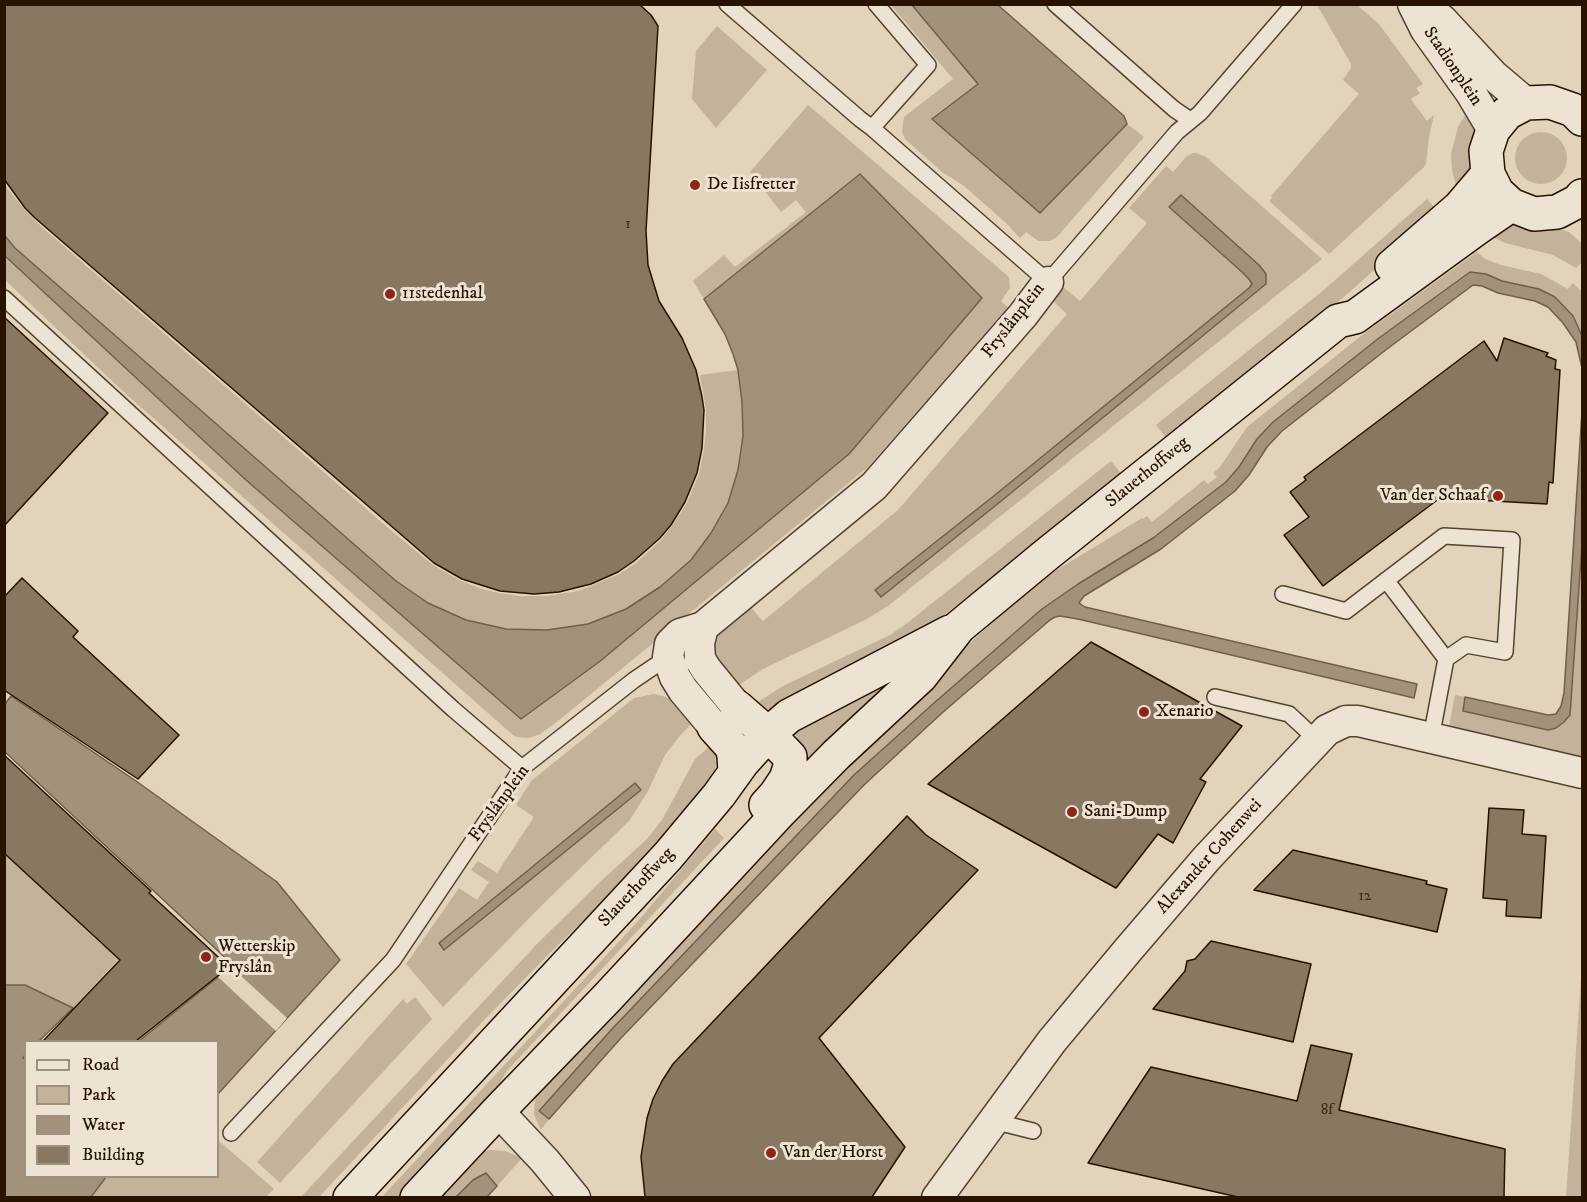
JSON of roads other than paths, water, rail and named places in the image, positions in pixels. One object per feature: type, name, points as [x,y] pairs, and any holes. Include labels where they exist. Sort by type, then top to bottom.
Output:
[{"type":"main road","points":[[1579,111],[1550,102],[1526,103],[1507,113],[1493,130],[1486,151],[1488,174],[1497,192],[1511,205],[1534,214],[1557,212],[1581,202]]},
{"type":"main road","name":"Slauerhoffweg","points":[[1338,321],[1345,305],[1460,207],[1488,174]]},
{"type":"main road","name":"Slauerhoffweg","points":[[350,1197],[668,856],[719,795],[742,763],[768,734],[789,716],[959,627],[1338,321],[1355,317],[1511,205]]},
{"type":"main road","name":"Slauerhoffweg","points":[[417,1197],[836,755],[921,676],[959,627]]},
{"type":"main road","points":[[725,717],[768,734],[790,757],[786,779],[776,794],[743,831],[740,855]]},
{"type":"main road","points":[[725,717],[734,756],[735,773]]},
{"type":"street","name":"Stadionplein","points":[[1413,4],[1426,30],[1471,93],[1493,130]]},
{"type":"street","name":"Stadionplein","points":[[1422,4],[1443,20],[1493,75],[1526,103]]},
{"type":"street","name":"Fryslânplein","points":[[691,651],[874,486],[1023,315],[1048,282]]},
{"type":"street","points":[[691,651],[725,717]]},
{"type":"street","points":[[691,651],[675,677],[683,690],[725,717]]},
{"type":"street","name":"Alexander Cohenwei","points":[[937,1197],[1052,1041],[1142,933],[1206,859],[1327,730],[1346,721],[1358,721],[1582,773]]},
{"type":"street","points":[[498,1111],[575,1197]]},
{"type":"lane","name":"Fryslânplein","points":[[727,4],[1048,282]]},
{"type":"lane","points":[[872,128],[928,65],[876,4]]},
{"type":"lane","points":[[1055,4],[1174,109],[1190,120]]},
{"type":"lane","points":[[1048,282],[1177,132],[1200,113],[1294,4]]},
{"type":"lane","points":[[4,298],[453,709],[522,768]]},
{"type":"lane","points":[[1283,594],[1346,610],[1444,536],[1512,540],[1505,652],[1466,645],[1446,659],[1431,738]]},
{"type":"lane","points":[[1386,580],[1446,659]]},
{"type":"lane","name":"Fryslânplein","points":[[231,1133],[393,960],[522,768],[633,680],[691,651]]},
{"type":"lane","points":[[1215,697],[1289,714],[1317,740]]},
{"type":"lane","points":[[993,1121],[1033,1131]]},
{"type":"water","points":[[912,5],[998,5],[1124,116],[1127,124],[1040,213],[932,119],[978,84]]},
{"type":"water","points":[[860,174],[982,298],[849,454],[599,662],[521,719],[246,480],[5,256],[5,236],[15,248],[396,581],[428,603],[466,620],[506,629],[547,630],[588,624],[626,609],[660,587],[691,560],[711,533],[728,503],[738,470],[743,436],[742,402],[738,370],[733,354],[725,334],[704,299]]},
{"type":"water","points":[[1181,195],[1259,265],[1266,274],[1266,284],[881,597],[875,590],[995,495],[1252,284],[1242,272],[1169,207]]},
{"type":"water","points":[[1470,272],[1486,274],[1502,281],[1539,289],[1555,297],[1573,316],[1582,336],[1582,368],[1576,342],[1548,307],[1535,301],[1473,285],[1282,431],[1267,447],[1249,475],[1235,491],[1161,549],[1084,596],[1079,603],[1085,607],[1417,684],[1414,698],[1078,619],[1055,617],[942,713],[864,785],[621,1038],[549,1119],[539,1111],[612,1029],[854,775],[1042,609],[1153,538],[1226,482],[1257,439],[1273,422],[1379,338]]},
{"type":"water","points":[[1582,411],[1582,544],[1570,715],[1556,728],[1548,730],[1463,711],[1465,697],[1548,715],[1556,714],[1561,706],[1564,693]]},
{"type":"water","points":[[11,696],[136,781],[277,882],[340,960],[219,1093],[219,1040],[140,1040],[233,965],[5,752],[5,704]]},
{"type":"water","points":[[635,783],[641,790],[444,950],[439,943]]},
{"type":"water","points":[[5,985],[25,985],[73,1008],[40,1040],[24,1040],[24,1178],[105,1178],[91,1197],[5,1197]]},
{"type":"water","points":[[486,1173],[497,1186],[487,1197],[456,1197],[473,1180]]},
{"type":"place","name":"De Iisfretter","points":[[695,185]]},
{"type":"place","name":"11stedenhal","points":[[390,294]]},
{"type":"place","name":"Van der Schaaf","points":[[1498,496]]},
{"type":"place","name":"Xenario","points":[[1144,712]]},
{"type":"place","name":"Sani-Dump","points":[[1072,812]]},
{"type":"place","name":"Wetterskip Fryslân","points":[[206,957]]},
{"type":"place","name":"Van der Horst","points":[[771,1153]]}]
